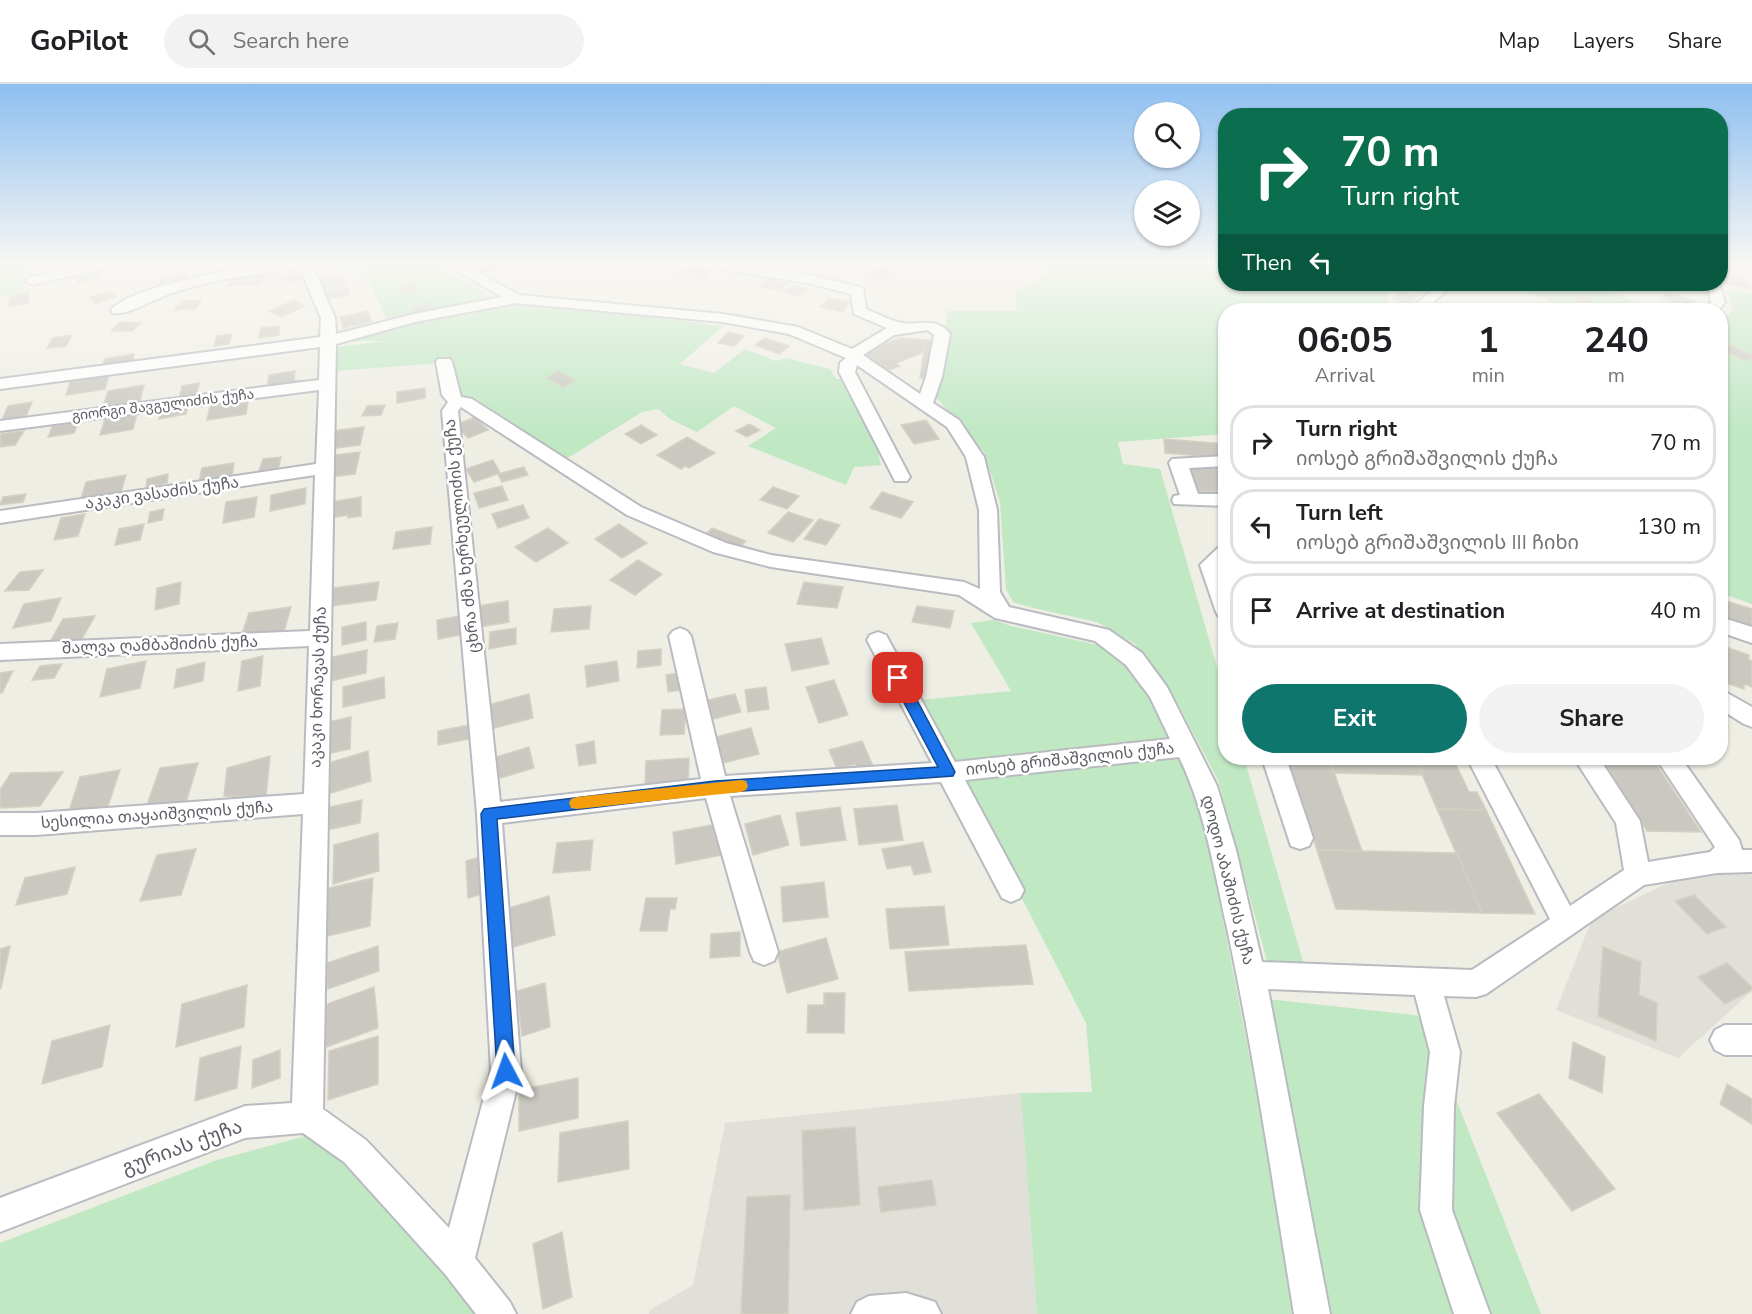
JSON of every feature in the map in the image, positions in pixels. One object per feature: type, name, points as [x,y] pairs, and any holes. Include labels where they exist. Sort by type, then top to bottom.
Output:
[{"type":"street","name":"აკაკი ხორავას ქუჩა","points":[[307,1117],[328,319]]},
{"type":"street","points":[[0,384],[328,341],[409,319]]},
{"type":"street","points":[[731,319],[793,330],[855,357],[953,424],[975,457],[988,510],[990,592],[1002,613]]},
{"type":"street","points":[[880,319],[902,328]]},
{"type":"street","points":[[901,477],[847,372],[848,363],[889,332],[920,326],[937,328],[942,334],[934,377],[924,405]]},
{"type":"street","points":[[444,362],[450,394],[456,402]]},
{"type":"street","name":"გიორგი შავგულიძის ქუჩა","points":[[0,426],[327,384]]},
{"type":"street","name":"ცხრა ძმა ხერხეულიძის ქუჩა","points":[[457,1262],[506,1071],[489,814],[450,411],[456,402],[466,402],[634,511],[720,548],[771,561],[964,589],[1002,613]]},
{"type":"street","points":[[1218,461],[1178,462],[1186,500],[1218,500]]},
{"type":"street","name":"აკაკი ვასაძის ქუჩა","points":[[0,517],[324,468]]},
{"type":"street","points":[[1218,558],[1210,565],[1218,588]]},
{"type":"street","name":"დოდო აბაშიძის ქუჩა","points":[[1002,613],[1102,635],[1134,659],[1159,693],[1205,786],[1251,975],[1312,1314]]},
{"type":"street","points":[[1728,627],[1752,635]]},
{"type":"street","points":[[680,636],[715,787],[764,952]]},
{"type":"street","name":"შალვა ღამბაშიძის ქუჩა","points":[[0,652],[320,638]]},
{"type":"street","points":[[878,640],[1011,890]]},
{"type":"street","points":[[1728,703],[1752,718]]},
{"type":"street","name":"იოსებ გრიშაშვილის ქუჩა","points":[[489,814],[715,787],[948,772],[1186,747]]},
{"type":"street","points":[[1276,765],[1300,838]]},
{"type":"street","points":[[1483,765],[1566,924]]},
{"type":"street","points":[[1591,765],[1628,821],[1638,875]]},
{"type":"street","points":[[1673,765],[1730,848],[1717,862]]},
{"type":"street","name":"სესილია თაყაიშვილის ქუჩა","points":[[0,824],[36,824],[314,803]]},
{"type":"street","points":[[1251,975],[1476,984],[1638,875],[1717,862],[1752,861]]},
{"type":"street","points":[[1426,982],[1445,1052],[1439,1106],[1436,1210],[1472,1314]]},
{"type":"street","points":[[307,1117],[355,1150],[457,1262],[498,1314]]},
{"type":"street","name":"გურიას ქუჩა","points":[[0,1215],[246,1122],[307,1117]]},
{"type":"street","points":[[870,1314],[906,1311],[922,1314]]},
{"type":"shaded area","points":[[1752,868],[1752,991],[1678,1058],[1556,1010],[1592,919],[1668,883]]},
{"type":"shaded area","points":[[1021,1093],[1037,1314],[649,1314],[650,1310],[693,1285],[725,1123]]},
{"type":"green space","points":[[432,319],[669,319],[723,326],[680,364],[714,373],[745,349],[776,361],[786,358],[830,369],[836,379],[844,379],[876,443],[881,465],[854,467],[846,485],[748,446],[776,428],[734,406],[697,432],[670,419],[658,409],[642,412],[566,459],[473,397],[445,397],[439,363],[335,371],[335,347],[387,341],[352,341],[352,338]]},
{"type":"green space","points":[[947,319],[1218,319],[1218,435],[1118,442],[1123,464],[1160,469],[1218,671],[1218,765],[1246,765],[1304,965],[1267,961],[1218,780],[1171,691],[1135,644],[1097,622],[1013,602],[1006,589],[1000,502],[984,452],[934,395]]},
{"type":"green space","points":[[1728,319],[1752,319],[1752,604],[1728,595]]},
{"type":"green space","points":[[994,620],[1011,626],[1103,646],[1122,659],[1144,688],[1171,740],[1201,807],[1263,1126],[1292,1314],[1037,1314],[1021,1093],[1092,1092],[1086,1023],[920,700],[1011,691],[971,623]]},
{"type":"green space","points":[[1268,999],[1423,1016],[1541,1314],[1329,1314]]},
{"type":"green space","points":[[320,1132],[430,1251],[474,1314],[0,1314],[0,1243],[217,1160]]},
{"type":"building","points":[[341,319],[370,319],[371,322],[343,328]]},
{"type":"building","points":[[120,322],[141,323],[132,331],[111,331]]},
{"type":"building","points":[[280,326],[279,335],[259,338],[261,328]]},
{"type":"building","points":[[728,332],[744,336],[734,346],[718,343]]},
{"type":"building","points":[[232,334],[229,344],[214,346],[217,336]]},
{"type":"building","points":[[72,335],[66,346],[47,348],[53,338]]},
{"type":"building","points":[[765,338],[789,346],[779,354],[755,345]]},
{"type":"building","points":[[899,338],[926,340],[924,352],[896,363],[900,366],[889,370],[864,353]]},
{"type":"building","points":[[926,340],[937,340],[931,379],[920,378]]},
{"type":"building","points":[[1731,345],[1752,355],[1752,359],[1746,361],[1728,352],[1728,346]]},
{"type":"building","points":[[134,354],[132,364],[101,369],[105,359]]},
{"type":"building","points":[[295,371],[294,381],[301,380],[301,385],[267,390],[269,375]]},
{"type":"building","points":[[559,371],[575,381],[563,387],[546,378]]},
{"type":"building","points":[[109,375],[105,389],[66,395],[70,382]]},
{"type":"building","points":[[199,383],[196,399],[179,401],[182,386]]},
{"type":"building","points":[[144,385],[139,405],[102,411],[108,391]]},
{"type":"building","points":[[425,388],[425,398],[397,403],[397,392]]},
{"type":"building","points":[[248,401],[246,414],[207,420],[210,407]]},
{"type":"building","points":[[32,402],[26,416],[2,420],[8,406]]},
{"type":"building","points":[[385,405],[381,415],[362,416],[367,406]]},
{"type":"building","points":[[188,406],[186,414],[159,419],[160,411]]},
{"type":"building","points":[[137,413],[133,429],[100,435],[105,419]]},
{"type":"building","points":[[475,417],[488,430],[468,438],[456,425]]},
{"type":"building","points":[[926,420],[939,439],[914,444],[901,425]]},
{"type":"building","points":[[79,421],[74,433],[48,437],[53,425]]},
{"type":"building","points":[[749,424],[760,430],[747,437],[736,431]]},
{"type":"building","points":[[641,425],[657,435],[641,444],[625,434]]},
{"type":"building","points":[[364,427],[360,445],[327,449],[333,431]]},
{"type":"building","points":[[24,431],[15,445],[0,447],[1,434]]},
{"type":"building","points":[[687,437],[715,453],[689,468],[685,466],[681,469],[657,455]]},
{"type":"building","points":[[1164,439],[1218,443],[1218,457],[1165,453]]},
{"type":"building","points":[[360,452],[355,474],[330,477],[335,455]]},
{"type":"building","points":[[281,457],[278,469],[259,471],[263,459]]},
{"type":"building","points":[[493,460],[500,473],[474,482],[466,469]]},
{"type":"building","points":[[234,463],[232,477],[199,482],[202,468]]},
{"type":"building","points":[[1218,464],[1218,492],[1195,492],[1184,465]]},
{"type":"building","points":[[524,467],[528,475],[502,482],[498,474]]},
{"type":"building","points":[[168,474],[167,483],[146,488],[147,479]]},
{"type":"building","points":[[126,475],[121,492],[81,499],[86,482]]},
{"type":"building","points":[[502,486],[508,500],[479,508],[474,493]]},
{"type":"building","points":[[773,487],[799,496],[787,509],[760,500]]},
{"type":"building","points":[[306,488],[305,504],[270,511],[271,495]]},
{"type":"building","points":[[882,492],[913,502],[901,518],[870,508]]},
{"type":"building","points":[[26,494],[23,502],[0,505],[3,497]]},
{"type":"building","points":[[257,497],[254,517],[223,523],[226,502]]},
{"type":"building","points":[[361,497],[361,516],[348,518],[348,515],[330,518],[331,502]]},
{"type":"building","points":[[523,505],[529,518],[498,528],[492,514]]},
{"type":"building","points":[[164,509],[162,520],[148,523],[150,512]]},
{"type":"building","points":[[788,512],[813,520],[793,542],[768,533]]},
{"type":"building","points":[[85,514],[78,536],[54,540],[61,518]]},
{"type":"building","points":[[819,519],[840,525],[826,545],[804,539]]},
{"type":"building","points":[[144,524],[140,540],[115,545],[119,529]]},
{"type":"building","points":[[619,524],[647,543],[622,558],[595,539]]},
{"type":"building","points":[[432,527],[430,544],[393,549],[396,532]]},
{"type":"building","points":[[548,528],[568,543],[536,562],[515,547]]},
{"type":"building","points":[[712,528],[746,541],[736,551],[702,538]]},
{"type":"building","points":[[638,560],[662,574],[635,595],[610,580]]},
{"type":"building","points":[[43,570],[29,590],[5,591],[20,572]]},
{"type":"building","points":[[181,582],[179,604],[155,610],[157,588]]},
{"type":"building","points":[[379,582],[376,600],[322,607],[326,589]]},
{"type":"building","points":[[804,582],[843,587],[837,608],[797,604]]},
{"type":"building","points":[[61,598],[51,621],[13,628],[24,604]]},
{"type":"building","points":[[508,601],[509,622],[479,627],[479,606]]},
{"type":"building","points":[[1728,602],[1752,609],[1752,628],[1728,620]]},
{"type":"building","points":[[591,606],[589,629],[551,632],[554,609]]},
{"type":"building","points":[[917,606],[954,611],[950,628],[912,622]]},
{"type":"building","points":[[291,607],[284,631],[241,637],[249,613]]},
{"type":"building","points":[[95,616],[79,644],[47,647],[63,619]]},
{"type":"building","points":[[460,616],[461,635],[438,639],[437,620]]},
{"type":"building","points":[[366,622],[366,640],[342,645],[342,627]]},
{"type":"building","points":[[398,623],[395,639],[374,642],[377,626]]},
{"type":"building","points":[[516,628],[516,644],[489,649],[490,632]]},
{"type":"building","points":[[821,638],[829,664],[792,671],[785,644]]},
{"type":"building","points":[[1728,648],[1749,655],[1748,659],[1752,661],[1752,687],[1744,684],[1744,689],[1728,684]]},
{"type":"building","points":[[661,649],[661,665],[637,668],[638,651]]},
{"type":"building","points":[[367,650],[366,673],[326,682],[327,658]]},
{"type":"building","points":[[263,656],[260,686],[238,691],[242,661]]},
{"type":"building","points":[[146,661],[140,688],[100,697],[107,669]]},
{"type":"building","points":[[617,661],[619,681],[587,687],[585,666]]},
{"type":"building","points":[[205,662],[203,681],[174,688],[177,669]]},
{"type":"building","points":[[62,664],[54,678],[32,680],[40,666]]},
{"type":"building","points":[[13,671],[2,693],[0,693],[0,673]]},
{"type":"building","points":[[685,672],[687,689],[668,692],[666,675]]},
{"type":"building","points":[[384,677],[385,698],[343,707],[343,687]]},
{"type":"building","points":[[834,680],[848,715],[819,723],[806,687]]},
{"type":"building","points":[[766,687],[769,709],[748,712],[745,690]]},
{"type":"building","points":[[529,694],[533,718],[491,729],[488,705]]},
{"type":"building","points":[[735,694],[741,712],[713,719],[708,700]]},
{"type":"building","points":[[686,709],[684,734],[660,735],[662,710]]},
{"type":"building","points":[[351,717],[350,749],[322,755],[324,723]]},
{"type":"building","points":[[469,725],[469,739],[438,745],[438,731]]},
{"type":"building","points":[[751,728],[759,754],[723,763],[716,737]]},
{"type":"building","points":[[594,741],[596,763],[579,766],[576,745]]},
{"type":"building","points":[[862,741],[873,766],[858,771],[855,764],[837,769],[829,750]]},
{"type":"building","points":[[529,747],[534,768],[497,779],[493,758]]},
{"type":"building","points":[[368,751],[371,781],[321,796],[319,766]]},
{"type":"building","points":[[270,756],[266,797],[224,796],[227,768]]},
{"type":"building","points":[[689,758],[688,785],[645,788],[646,761]]},
{"type":"building","points":[[198,763],[186,802],[146,808],[160,768]]},
{"type":"building","points":[[1289,765],[1331,765],[1362,851],[1317,850]]},
{"type":"building","points":[[1331,765],[1418,765],[1423,775],[1334,773]]},
{"type":"building","points":[[1418,765],[1456,765],[1469,792],[1477,792],[1486,810],[1437,809]]},
{"type":"building","points":[[1606,765],[1657,765],[1701,832],[1647,831]]},
{"type":"building","points":[[120,770],[108,806],[68,814],[80,777]]},
{"type":"building","points":[[63,772],[40,806],[0,808],[0,790],[11,773]]},
{"type":"building","points":[[362,800],[360,823],[317,832],[320,809]]},
{"type":"building","points":[[897,805],[903,840],[859,845],[854,809]]},
{"type":"building","points":[[840,807],[846,840],[801,846],[796,813]]},
{"type":"building","points":[[1437,809],[1486,810],[1535,914],[1482,913]]},
{"type":"building","points":[[780,815],[789,845],[753,855],[745,824]]},
{"type":"building","points":[[717,824],[722,855],[676,864],[673,832]]},
{"type":"building","points":[[378,833],[379,871],[333,884],[334,845]]},
{"type":"building","points":[[593,840],[590,870],[553,873],[557,843]]},
{"type":"building","points":[[923,842],[931,872],[914,875],[911,865],[887,869],[882,849]]},
{"type":"building","points":[[196,849],[181,895],[140,901],[157,855]]},
{"type":"building","points":[[1317,850],[1457,853],[1482,913],[1336,909]]},
{"type":"building","points":[[479,857],[482,894],[468,898],[466,861]]},
{"type":"building","points":[[75,867],[67,894],[16,905],[25,878]]},
{"type":"building","points":[[373,878],[370,926],[319,938],[324,889]]},
{"type":"building","points":[[824,882],[828,917],[783,922],[781,887]]},
{"type":"building","points":[[1694,895],[1726,927],[1707,934],[1675,901]]},
{"type":"building","points":[[549,896],[555,935],[506,949],[502,910]]},
{"type":"building","points":[[646,898],[677,898],[675,909],[670,909],[667,931],[640,931]]},
{"type":"building","points":[[944,906],[949,945],[890,949],[886,909]]},
{"type":"building","points":[[740,932],[740,956],[710,958],[711,934]]},
{"type":"building","points":[[826,938],[838,979],[787,993],[777,952]]},
{"type":"building","points":[[1026,945],[1033,984],[909,991],[905,952]]},
{"type":"building","points":[[10,946],[1,988],[0,989],[0,949]]},
{"type":"building","points":[[378,946],[379,971],[328,989],[327,963]]},
{"type":"building","points":[[1603,947],[1641,962],[1639,995],[1657,1003],[1656,1041],[1598,1016]]},
{"type":"building","points":[[1727,963],[1752,987],[1752,990],[1725,1004],[1698,977]]},
{"type":"building","points":[[545,983],[550,1027],[522,1036],[517,991]]},
{"type":"building","points":[[247,985],[244,1027],[176,1047],[182,1004]]},
{"type":"building","points":[[374,987],[378,1028],[321,1049],[319,1007]]},
{"type":"building","points":[[824,993],[845,993],[844,1033],[807,1033],[808,1005],[824,1005]]},
{"type":"building","points":[[110,1025],[102,1067],[42,1084],[52,1041]]},
{"type":"building","points":[[378,1036],[378,1084],[328,1100],[329,1051]]},
{"type":"building","points":[[1573,1042],[1605,1057],[1602,1093],[1569,1078]]},
{"type":"building","points":[[241,1046],[237,1088],[195,1101],[200,1058]]},
{"type":"building","points":[[280,1050],[280,1078],[252,1088],[253,1060]]},
{"type":"building","points":[[578,1078],[578,1118],[519,1131],[519,1090]]},
{"type":"building","points":[[1727,1084],[1752,1099],[1752,1124],[1720,1104]]},
{"type":"building","points":[[1539,1094],[1615,1189],[1572,1211],[1497,1113]]},
{"type":"building","points":[[628,1121],[629,1169],[558,1182],[560,1133]]},
{"type":"building","points":[[855,1127],[860,1205],[804,1210],[802,1131]]},
{"type":"building","points":[[932,1180],[936,1205],[881,1212],[878,1187]]},
{"type":"building","points":[[790,1195],[788,1314],[741,1314],[747,1197]]},
{"type":"building","points":[[562,1232],[572,1297],[543,1309],[533,1244]]},
{"type":"slow traffic","points":[[577,803],[741,786]]},
{"type":"route","points":[[506,1071],[489,814],[715,787],[948,772],[898,678]]}]
